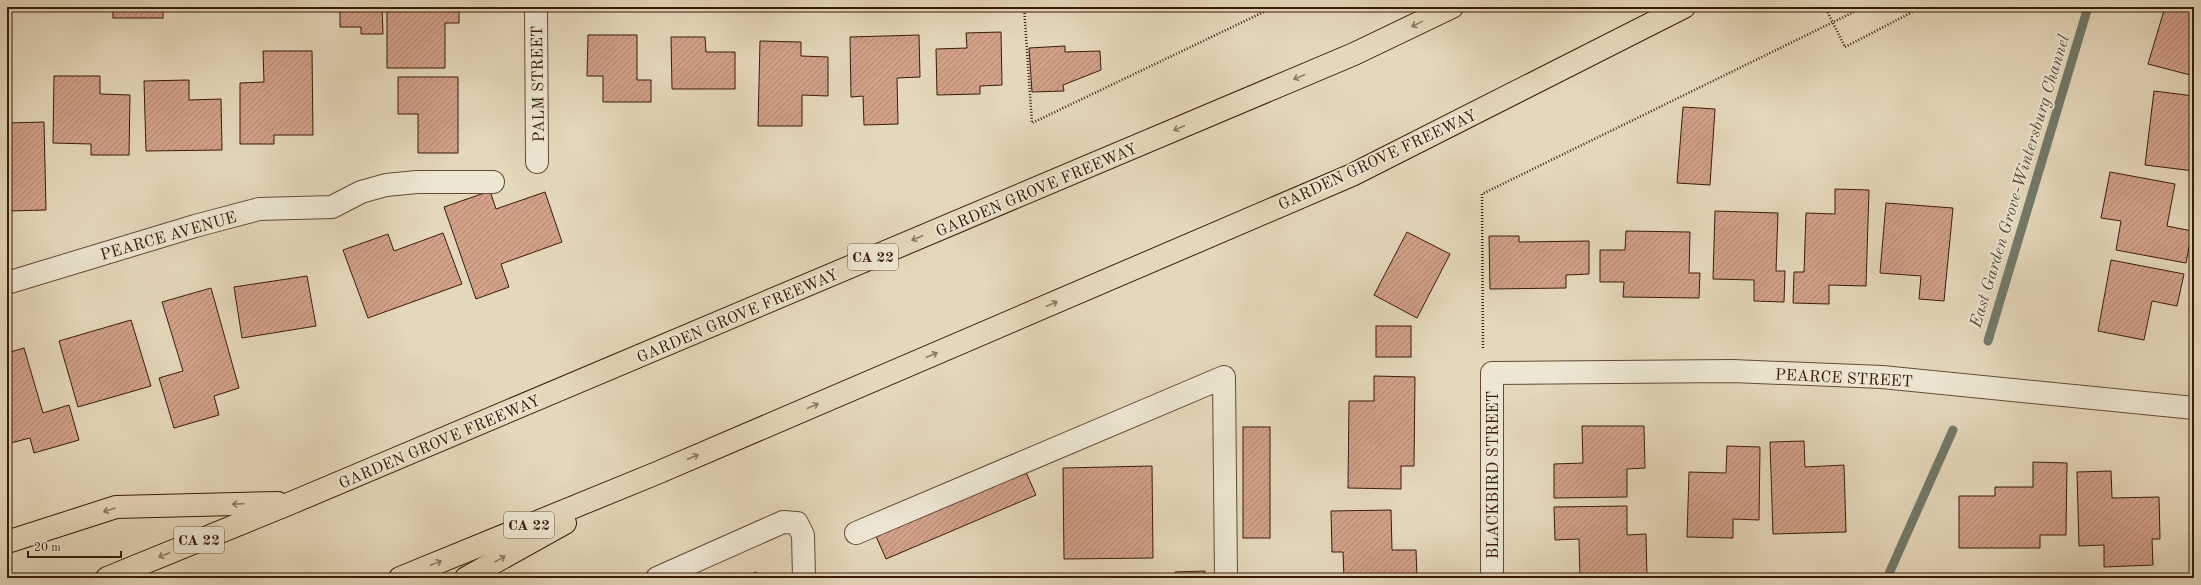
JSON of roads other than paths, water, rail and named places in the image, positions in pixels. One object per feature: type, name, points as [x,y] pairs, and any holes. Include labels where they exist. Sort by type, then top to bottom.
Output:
[{"type":"highway","name":"GARDEN GROVE FREEWAY","points":[[107,578],[291,503],[1354,54],[1452,7]]},
{"type":"highway","name":"GARDEN GROVE FREEWAY","points":[[400,578],[658,473],[1352,175],[1684,7]]},
{"type":"highway","points":[[466,578],[658,473]]},
{"type":"highway","points":[[7,542],[116,507],[291,503]]},
{"type":"street","name":"PALM STREET","points":[[536,7],[537,162]]},
{"type":"street","name":"PEARCE AVENUE","points":[[7,284],[195,226],[259,209],[332,207],[361,192],[386,185],[417,182],[493,182]]},
{"type":"street","name":"PEARCE STREET","points":[[1492,373],[1732,371],[1882,377],[2194,408]]},
{"type":"street","name":"BLACKBIRD STREET","points":[[1492,373],[1492,578]]},
{"type":"street","points":[[856,533],[1224,378],[1226,578]]},
{"type":"street","points":[[656,578],[783,522],[797,523],[803,535],[804,578]]},
{"type":"waterway","name":"East Garden Grove-Wintersburg Channel","points":[[1988,341],[2088,7]]},
{"type":"waterway","name":"East Garden Grove-Wintersburg Channel","points":[[1887,578],[1953,430]]}]
